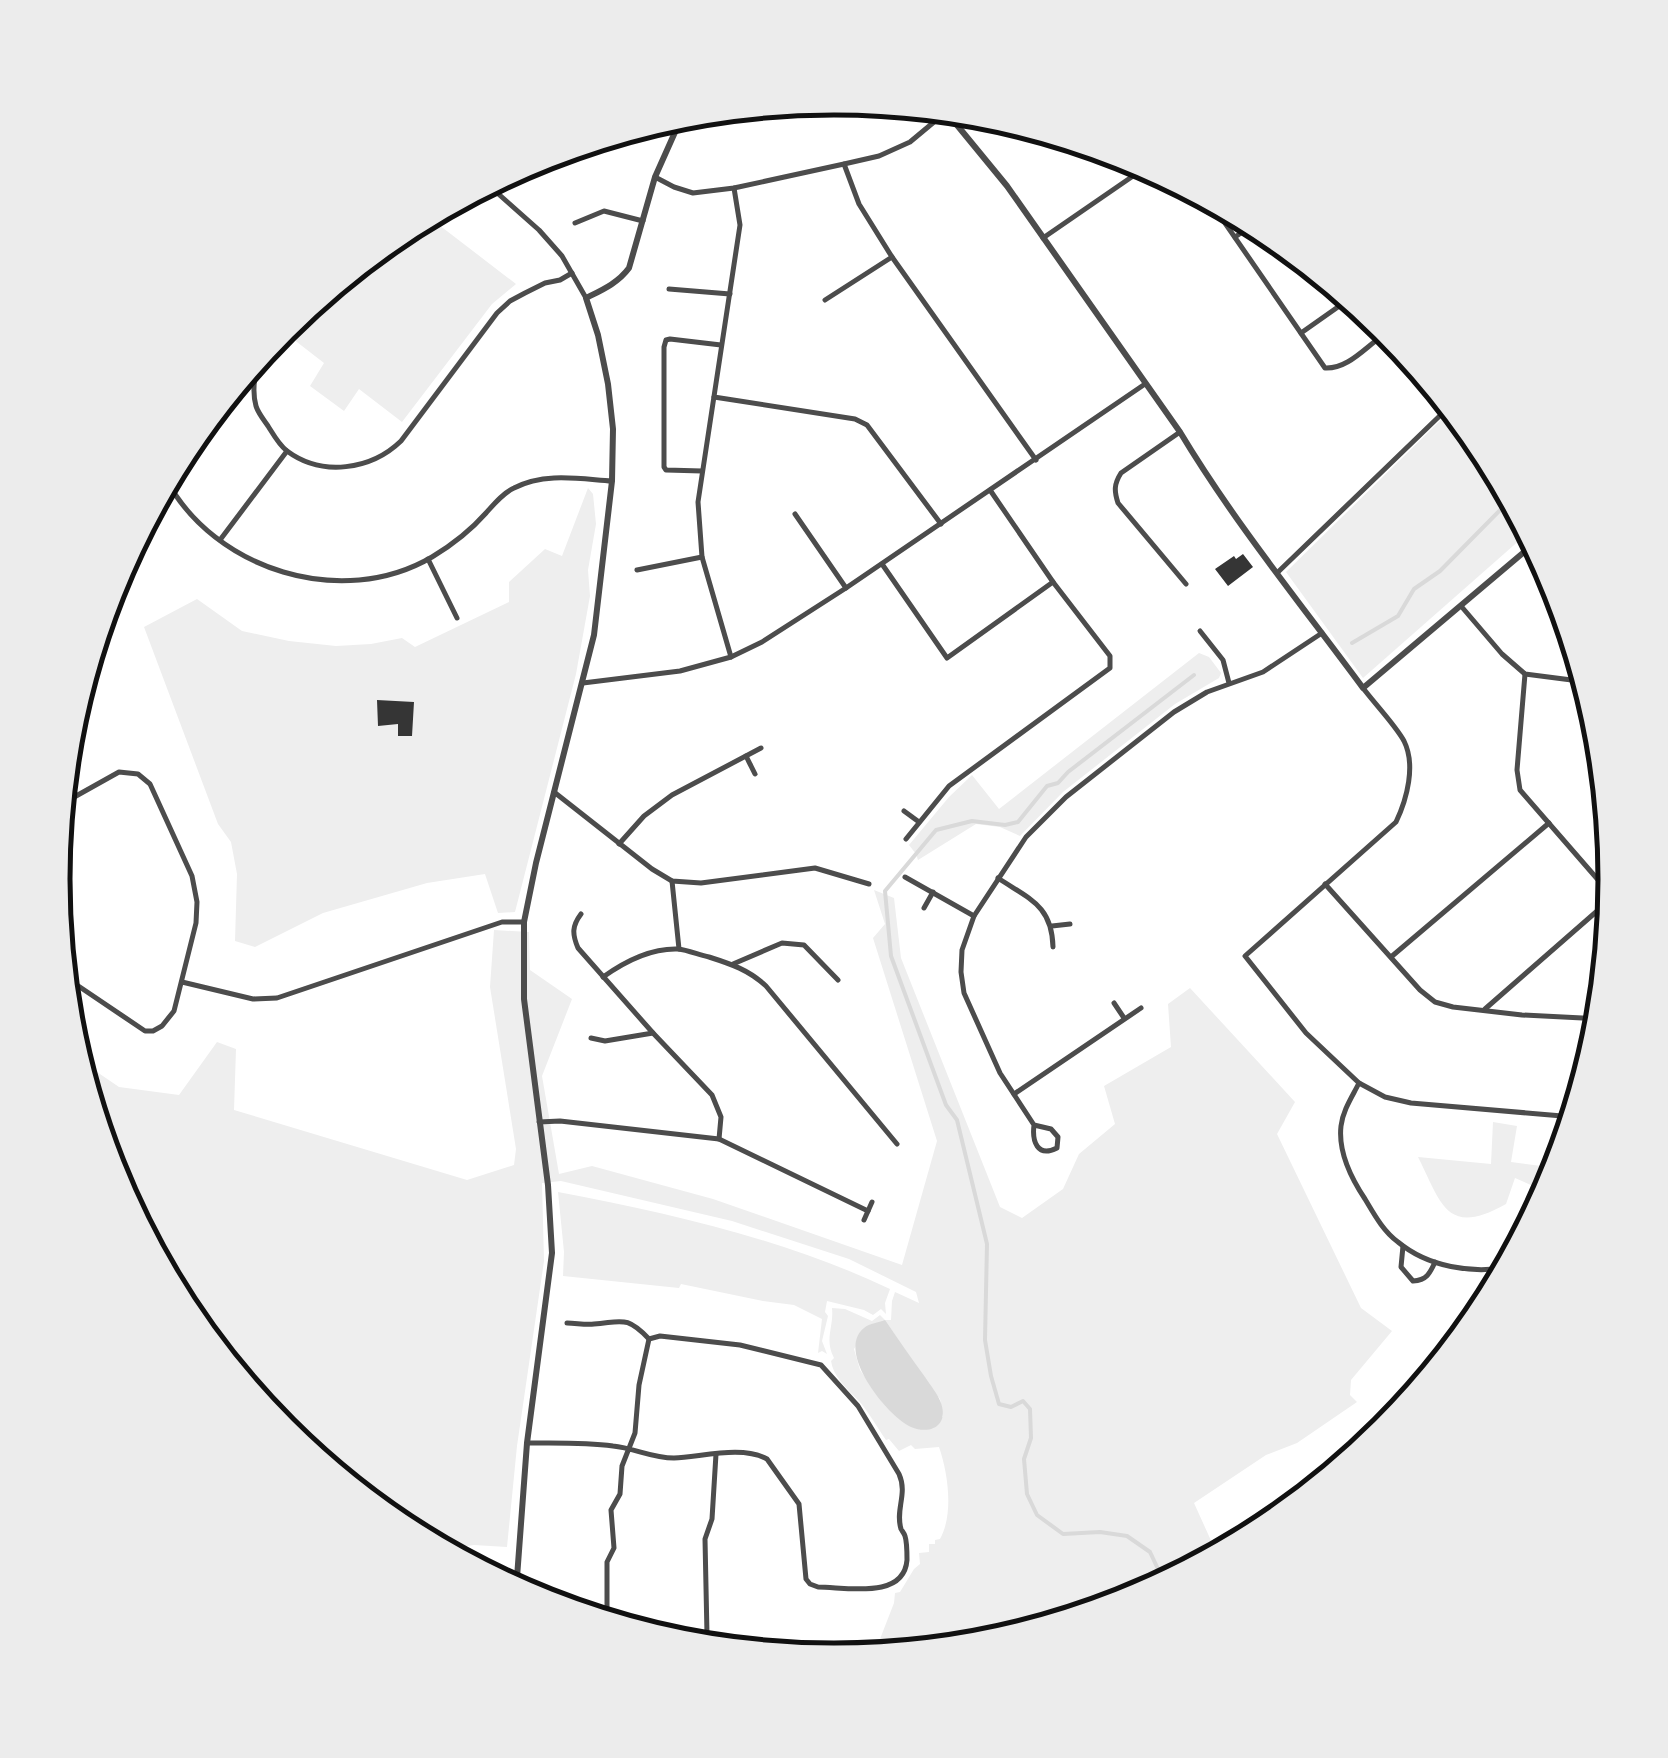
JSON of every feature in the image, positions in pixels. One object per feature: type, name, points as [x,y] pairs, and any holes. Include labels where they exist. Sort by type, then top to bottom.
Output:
[{"type":"street","points":[[655,177],[693,193],[734,188],[879,156],[910,142],[932,122]]},
{"type":"street","points":[[958,126],[1007,186],[1276,574],[1407,748],[1408,784],[1396,822],[1245,956],[1306,1033],[1359,1084],[1411,1103],[1560,1116]]},
{"type":"street","points":[[586,298],[607,288],[630,268],[655,177],[674,132]]},
{"type":"street","points":[[844,164],[859,204],[892,258],[1036,460]]},
{"type":"street","points":[[1044,238],[1133,176]]},
{"type":"street","points":[[731,658],[702,557],[698,518],[740,225],[734,188]]},
{"type":"street","points":[[498,193],[562,256],[586,298],[598,335],[613,429],[612,481],[594,634],[524,922],[524,999],[549,1198],[552,1272],[528,1443],[517,1574]]},
{"type":"street","points":[[575,223],[604,211],[643,221]]},
{"type":"street","points":[[1226,224],[1325,368],[1343,365],[1376,341]]},
{"type":"street","points":[[1236,237],[1241,233]]},
{"type":"street","points":[[825,300],[892,258]]},
{"type":"street","points":[[254,382],[256,407],[287,450],[316,466],[365,464],[388,453],[411,429],[498,312],[525,292],[572,273]]},
{"type":"street","points":[[669,290],[730,294]]},
{"type":"street","points":[[1301,333],[1340,307]]},
{"type":"street","points":[[702,471],[664,467],[664,348],[670,339],[721,346]]},
{"type":"street","points":[[583,683],[680,670],[731,658],[762,642],[1146,384]]},
{"type":"street","points":[[714,397],[855,419],[867,425],[941,524]]},
{"type":"street","points":[[1276,574],[1441,415]]},
{"type":"street","points":[[1180,432],[1120,473],[1114,492],[1118,503],[1186,584]]},
{"type":"street","points":[[219,541],[287,450]]},
{"type":"street","points":[[174,494],[196,521],[240,555],[301,578],[369,578],[428,560],[451,545],[513,488],[558,476],[612,481]]},
{"type":"street","points":[[906,839],[956,780],[1110,668],[1110,656],[1052,582],[990,490]]},
{"type":"street","points":[[795,514],[846,588]]},
{"type":"street","points":[[1364,688],[1524,552]]},
{"type":"street","points":[[637,570],[702,557]]},
{"type":"street","points":[[428,560],[458,618]]},
{"type":"street","points":[[882,564],[947,658],[1052,582]]},
{"type":"street","points":[[1462,606],[1502,654],[1525,674],[1572,680]]},
{"type":"street","points":[[1200,631],[1223,660],[1229,684]]},
{"type":"street","points":[[1034,1125],[1051,1129],[1058,1136],[1057,1148],[1043,1151],[1036,1145],[1032,1138],[1034,1125],[1000,1073],[964,994],[962,950],[974,916],[1026,836],[1066,797],[1174,712],[1208,692],[1263,672],[1322,633]]},
{"type":"street","points":[[1525,674],[1517,782],[1598,879]]},
{"type":"street","points":[[619,844],[644,816],[672,795],[761,748]]},
{"type":"street","points":[[746,756],[754,774]]},
{"type":"street","points":[[75,797],[119,772],[138,774],[150,784],[195,887],[196,923],[174,1011],[153,1031],[145,1030],[78,986]]},
{"type":"street","points":[[554,792],[672,881],[701,884],[816,868],[869,884]]},
{"type":"street","points":[[904,811],[919,822]]},
{"type":"street","points":[[1390,957],[1549,823]]},
{"type":"street","points":[[905,877],[974,916]]},
{"type":"street","points":[[998,878],[1038,905],[1052,926],[1053,947]]},
{"type":"street","points":[[672,881],[679,949]]},
{"type":"street","points":[[1325,884],[1435,1002],[1522,1016],[1585,1018]]},
{"type":"street","points":[[924,908],[933,892]]},
{"type":"street","points":[[1484,1010],[1597,910]]},
{"type":"street","points":[[581,914],[574,925],[578,948],[712,1095],[721,1117],[719,1139]]},
{"type":"street","points":[[182,982],[253,999],[278,998],[502,922],[524,922]]},
{"type":"street","points":[[1052,926],[1070,924]]},
{"type":"street","points":[[732,964],[782,943],[793,943],[804,945],[838,980]]},
{"type":"street","points":[[603,977],[624,962],[657,951],[679,949],[732,964],[754,976],[898,1144]]},
{"type":"street","points":[[1114,1003],[1124,1018]]},
{"type":"street","points":[[1014,1094],[1142,1008]]},
{"type":"street","points":[[591,1038],[605,1041],[653,1033]]},
{"type":"street","points":[[1359,1084],[1341,1125],[1344,1155],[1358,1189],[1383,1227],[1404,1246],[1435,1262],[1466,1269],[1492,1267]]},
{"type":"street","points":[[538,1122],[560,1121],[719,1139],[868,1211]]},
{"type":"street","points":[[864,1220],[872,1202]]},
{"type":"street","points":[[1404,1246],[1401,1268],[1413,1280],[1429,1275],[1435,1262]]},
{"type":"street","points":[[567,1323],[628,1322],[648,1339]]},
{"type":"street","points":[[528,1443],[612,1446],[676,1458],[716,1454],[760,1456],[798,1504],[806,1579],[810,1584],[884,1586],[893,1585],[904,1574],[907,1548],[901,1529],[900,1502],[904,1486],[858,1406],[821,1365],[740,1346],[660,1336],[648,1339]]},
{"type":"street","points":[[607,1608],[607,1562],[614,1548],[611,1510],[620,1494],[622,1466],[635,1433],[638,1385],[648,1339]]},
{"type":"street","points":[[707,1632],[706,1539],[712,1519],[716,1454]]},
{"type":"shaded area","points":[[439,225],[516,284],[492,304],[402,422],[359,389],[344,411],[310,386],[324,363],[294,339],[369,273]]},
{"type":"shaded area","points":[[1443,418],[1496,497],[1519,541],[1363,678],[1286,572]]},
{"type":"shaded area","points":[[588,488],[593,494],[596,524],[588,570],[590,596],[576,674],[515,912],[498,913],[485,874],[427,883],[323,913],[255,947],[235,941],[237,874],[231,842],[218,824],[144,627],[197,599],[242,631],[336,646],[402,638],[415,647],[509,602],[509,582],[545,549],[562,556]]},
{"type":"shaded area","points":[[1199,653],[1209,657],[1221,673],[1219,678],[1175,704],[1063,792],[1020,836],[1000,827],[976,824],[918,860],[909,845],[972,775],[999,809]]},
{"type":"shaded area","points":[[874,890],[894,898],[901,958],[1000,1207],[1022,1218],[1063,1189],[1079,1154],[1115,1124],[1104,1086],[1171,1047],[1168,1004],[1190,988],[1295,1102],[1277,1134],[1361,1308],[1392,1331],[1351,1380],[1350,1395],[1357,1402],[1297,1443],[1266,1455],[1194,1503],[1212,1543],[1126,1585],[1032,1617],[983,1628],[880,1641],[895,1593],[900,1592],[920,1564],[919,1553],[929,1552],[929,1544],[940,1539],[944,1529],[948,1493],[945,1469],[939,1447],[915,1449],[911,1445],[899,1451],[845,1387],[831,1361],[832,1308],[845,1309],[872,1321],[880,1315],[891,1320],[895,1292],[919,1303],[916,1292],[849,1259],[732,1221],[561,1181],[542,1183],[544,1261],[517,1446],[507,1547],[463,1547],[410,1514],[330,1453],[260,1383],[228,1344],[172,1261],[149,1217],[128,1171],[94,1070],[119,1087],[179,1095],[217,1042],[236,1049],[234,1110],[467,1180],[514,1165],[516,1149],[490,987],[494,930],[529,932],[530,970],[572,999],[542,1076],[559,1174],[592,1166],[713,1199],[902,1265],[937,1141],[873,938],[885,924]],"holes":[[[880,1323],[940,1399],[943,1417],[883,1403],[860,1370],[854,1349],[871,1324]]]},
{"type":"shaded area","points":[[1493,1122],[1517,1126],[1511,1162],[1542,1166],[1533,1186],[1515,1178],[1506,1204],[1471,1217],[1459,1216],[1441,1202],[1418,1157],[1491,1164]]},
{"type":"shaded area","points":[[558,1192],[685,1219],[810,1256],[890,1289],[886,1314],[881,1309],[873,1315],[827,1301],[822,1341],[827,1354],[818,1353],[822,1319],[794,1305],[681,1284],[679,1288],[563,1276]]},
{"type":"shaded area","points":[[885,1320],[940,1400],[942,1418],[936,1427],[918,1429],[901,1421],[878,1397],[860,1367],[857,1338],[866,1326]]},
{"type":"building","points":[[1243,554],[1253,567],[1228,586],[1215,569]]},
{"type":"building","points":[[377,700],[414,702],[412,736],[398,736],[398,724],[378,726]]},
{"type":"waterway","points":[[1352,643],[1398,616],[1414,589],[1440,571],[1502,508]]},
{"type":"waterway","points":[[1159,1570],[1150,1552],[1127,1536],[1100,1532],[1063,1534],[1037,1515],[1027,1494],[1024,1459],[1031,1438],[1030,1409],[1023,1401],[1011,1407],[999,1404],[991,1376],[985,1340],[987,1244],[957,1120],[946,1105],[891,956],[885,891],[936,830],[972,821],[1005,825],[1018,822],[1047,786],[1058,783],[1194,675]]}]
